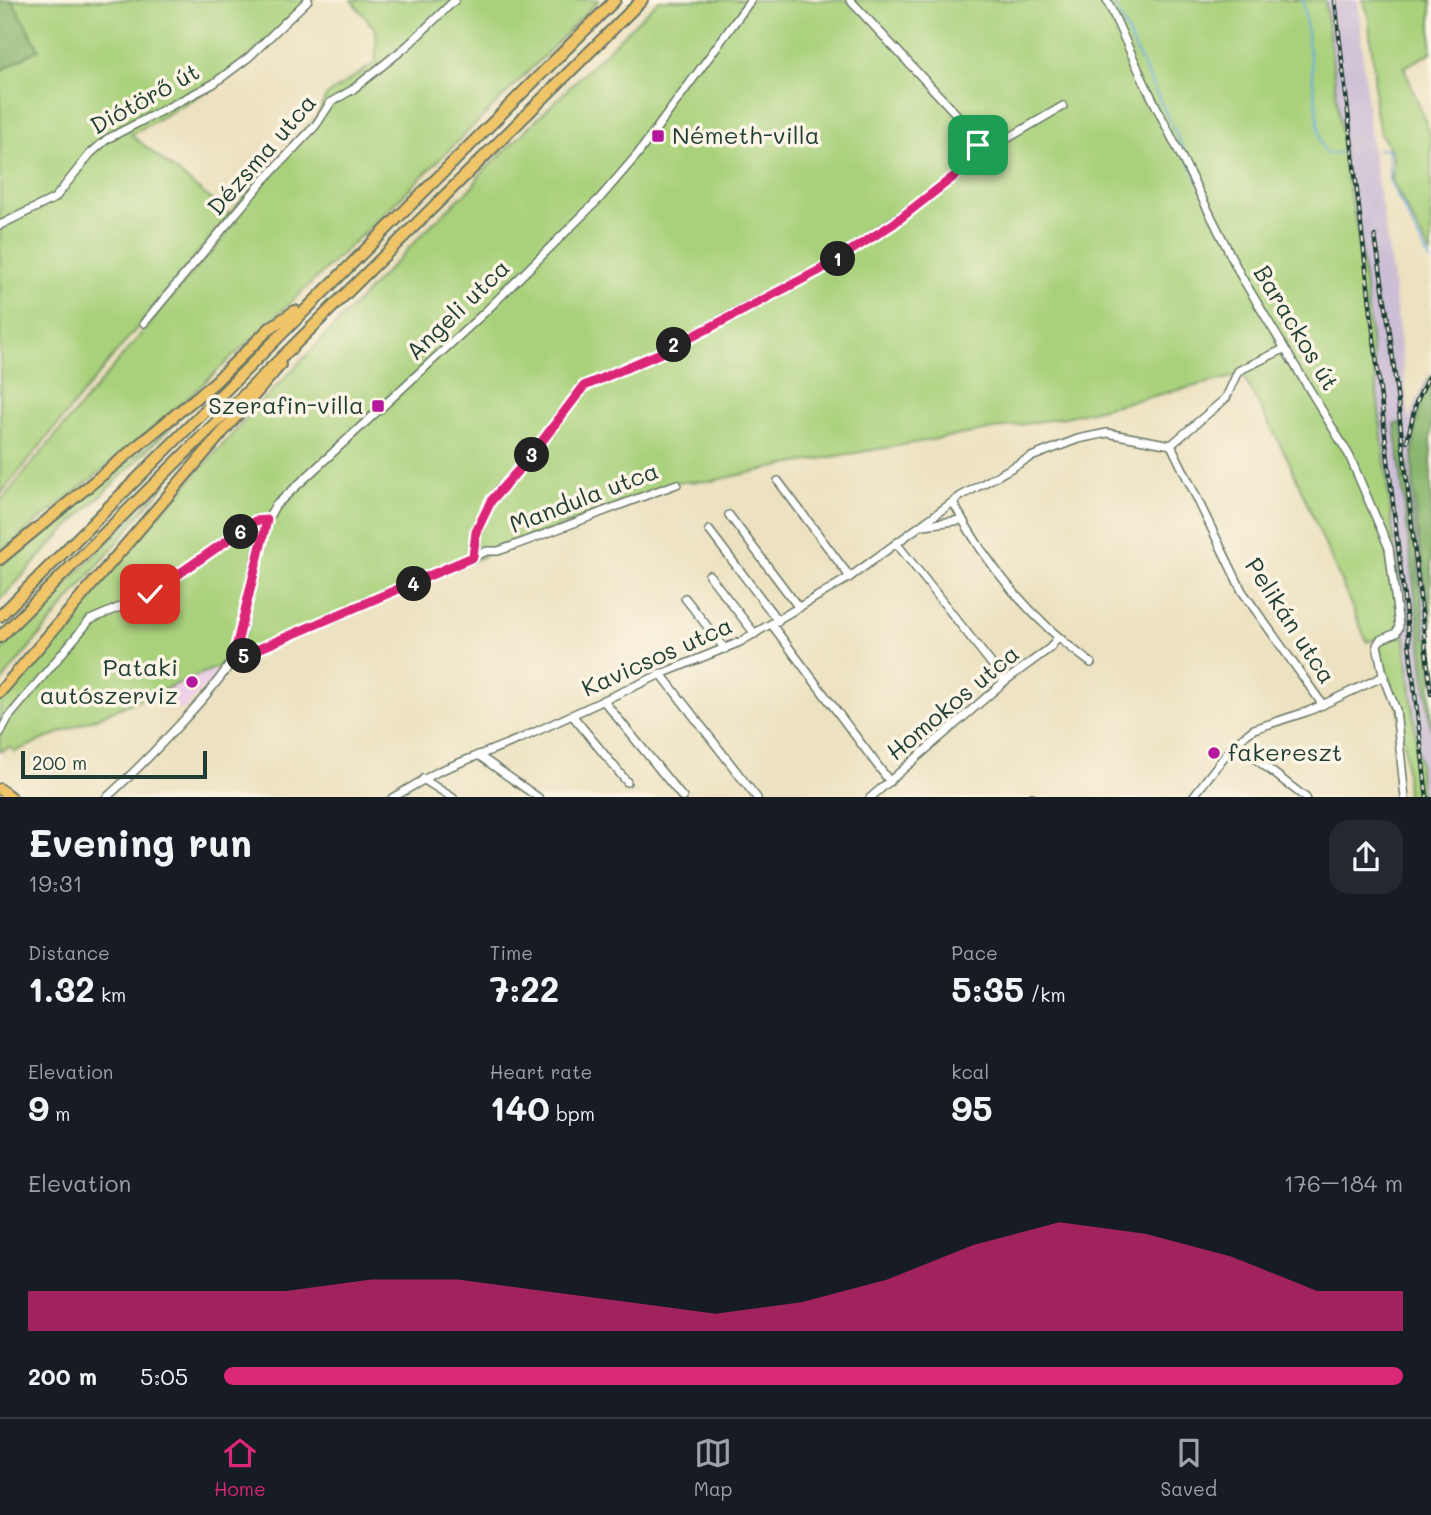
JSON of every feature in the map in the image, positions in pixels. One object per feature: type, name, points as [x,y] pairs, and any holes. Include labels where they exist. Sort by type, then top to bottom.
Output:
[{"type":"highway","points":[[0,616],[615,0]]},
{"type":"highway","points":[[0,637],[642,0]]},
{"type":"highway","points":[[0,559],[215,383],[270,328],[315,298]]},
{"type":"highway","points":[[0,692],[70,607],[277,371],[286,352]]},
{"type":"main road","points":[[0,789],[12,797]]},
{"type":"street","name":"Diótörő út","points":[[0,225],[55,198],[90,154],[107,139],[213,84],[249,57],[309,0]]},
{"type":"street","name":"Dézsma utca","points":[[144,323],[264,180],[316,125],[331,102],[352,90],[407,46],[456,0]]},
{"type":"street","name":"Angeli utca","points":[[233,660],[267,520],[282,497],[486,312],[600,198],[637,155],[751,0]]},
{"type":"street","points":[[850,0],[972,131],[979,151]]},
{"type":"street","name":"Barackos út","points":[[1107,0],[1218,232],[1284,349],[1349,455],[1389,548],[1399,627],[1396,634],[1380,640],[1377,645],[1384,676]]},
{"type":"street","points":[[473,557],[476,532],[491,501],[530,457],[584,386],[663,352],[820,270],[921,203],[966,167],[979,151],[993,147],[1063,106]]},
{"type":"street","points":[[1171,445],[1226,398],[1238,371],[1284,349]]},
{"type":"street","name":"Kavicsos utca","points":[[392,797],[423,779],[755,634],[850,578],[953,502],[1010,467],[1096,434],[1107,433],[1171,445]]},
{"type":"street","name":"Pelikán utca","points":[[1171,445],[1238,584],[1323,705]]},
{"type":"street","points":[[778,481],[850,578]]},
{"type":"street","name":"Mandula utca","points":[[233,660],[473,557],[573,526],[624,502],[677,484]]},
{"type":"street","points":[[953,502],[997,573],[1058,637],[1091,663]]},
{"type":"street","points":[[939,513],[944,522]]},
{"type":"street","points":[[729,515],[799,608]]},
{"type":"street","points":[[0,733],[8,718],[90,620],[150,594],[255,521],[267,520]]},
{"type":"street","name":"Kavicsos utca","points":[[923,525],[962,520]]},
{"type":"street","points":[[709,530],[890,782]]},
{"type":"street","points":[[897,544],[1005,681]]},
{"type":"street","points":[[709,575],[755,634]]},
{"type":"street","points":[[685,598],[725,649]]},
{"type":"street","name":"Homokos utca","points":[[870,797],[1005,681],[1044,652],[1058,637]]},
{"type":"street","points":[[106,797],[133,773],[233,660]]},
{"type":"street","points":[[661,674],[757,797]]},
{"type":"street","points":[[1193,797],[1235,743],[1254,729],[1323,705],[1384,676],[1396,709],[1405,797]]},
{"type":"street","points":[[603,700],[683,797]]},
{"type":"street","points":[[572,715],[627,782]]},
{"type":"street","points":[[1235,743],[1306,797]]},
{"type":"street","points":[[478,755],[539,797]]},
{"type":"street","points":[[423,779],[453,797]]},
{"type":"shaded area","points":[[1325,0],[1358,0],[1370,135],[1393,279],[1409,420],[1431,367],[1415,421],[1414,479],[1431,638],[1426,638],[1402,423],[1396,424],[1431,730],[1431,797],[1423,797],[1360,244],[1346,175]]},
{"type":"shaded area","points":[[212,669],[217,674],[182,711],[162,690]]},
{"type":"green space","points":[[0,0],[12,0],[39,49],[0,71]]},
{"type":"green space","points":[[12,0],[314,0],[214,87],[131,135],[229,214],[317,117],[326,96],[376,62],[376,30],[351,0],[599,0],[404,194],[204,383],[129,448],[0,552],[0,502],[237,221],[229,215],[0,495],[0,71],[39,49]]},
{"type":"green space","points":[[659,0],[1325,0],[1346,175],[1360,244],[1419,763],[1420,797],[1407,797],[1405,749],[1399,710],[1376,639],[1367,642],[1288,459],[1241,372],[1233,377],[1065,417],[791,464],[711,481],[678,482],[496,551],[14,752],[11,747],[0,751],[0,700],[117,561],[256,408],[433,223]]},
{"type":"green space","points":[[1363,0],[1431,0],[1431,53],[1404,67],[1431,136],[1431,255],[1392,181],[1393,154],[1381,134],[1375,110],[1368,13]]},
{"type":"green space","points":[[1431,376],[1431,627],[1414,499],[1413,466],[1420,403]]},
{"type":"green space","points":[[179,420],[64,531],[0,600],[0,566]]},
{"type":"green space","points":[[1402,423],[1426,638],[1431,638],[1431,730],[1395,424]]},
{"type":"green space","points":[[166,484],[14,666],[0,684],[0,651]]},
{"type":"waterway","points":[[1303,0],[1321,144],[1326,154],[1343,152]]},
{"type":"waterway","points":[[1115,7],[1209,203]]},
{"type":"waterway","points":[[1377,149],[1389,149],[1389,179],[1431,263]]},
{"type":"railway","points":[[1335,0],[1427,797]]},
{"type":"railway","points":[[1375,236],[1390,333],[1431,694]]},
{"type":"railway","points":[[1407,441],[1416,403],[1431,371]]},
{"type":"place","name":"Németh-villa","points":[[658,136]]},
{"type":"place","name":"Szerafin-villa","points":[[378,406]]},
{"type":"place","name":"Pataki autószerviz","points":[[192,682]]},
{"type":"place","name":"fakereszt","points":[[1214,753]]},
{"type":"route","points":[[150,594],[255,521],[267,520],[233,660],[288,639],[473,557],[476,532],[497,491],[530,457],[584,386],[663,352],[696,332],[820,270],[862,245],[966,167],[978,155],[978,145]]}]
